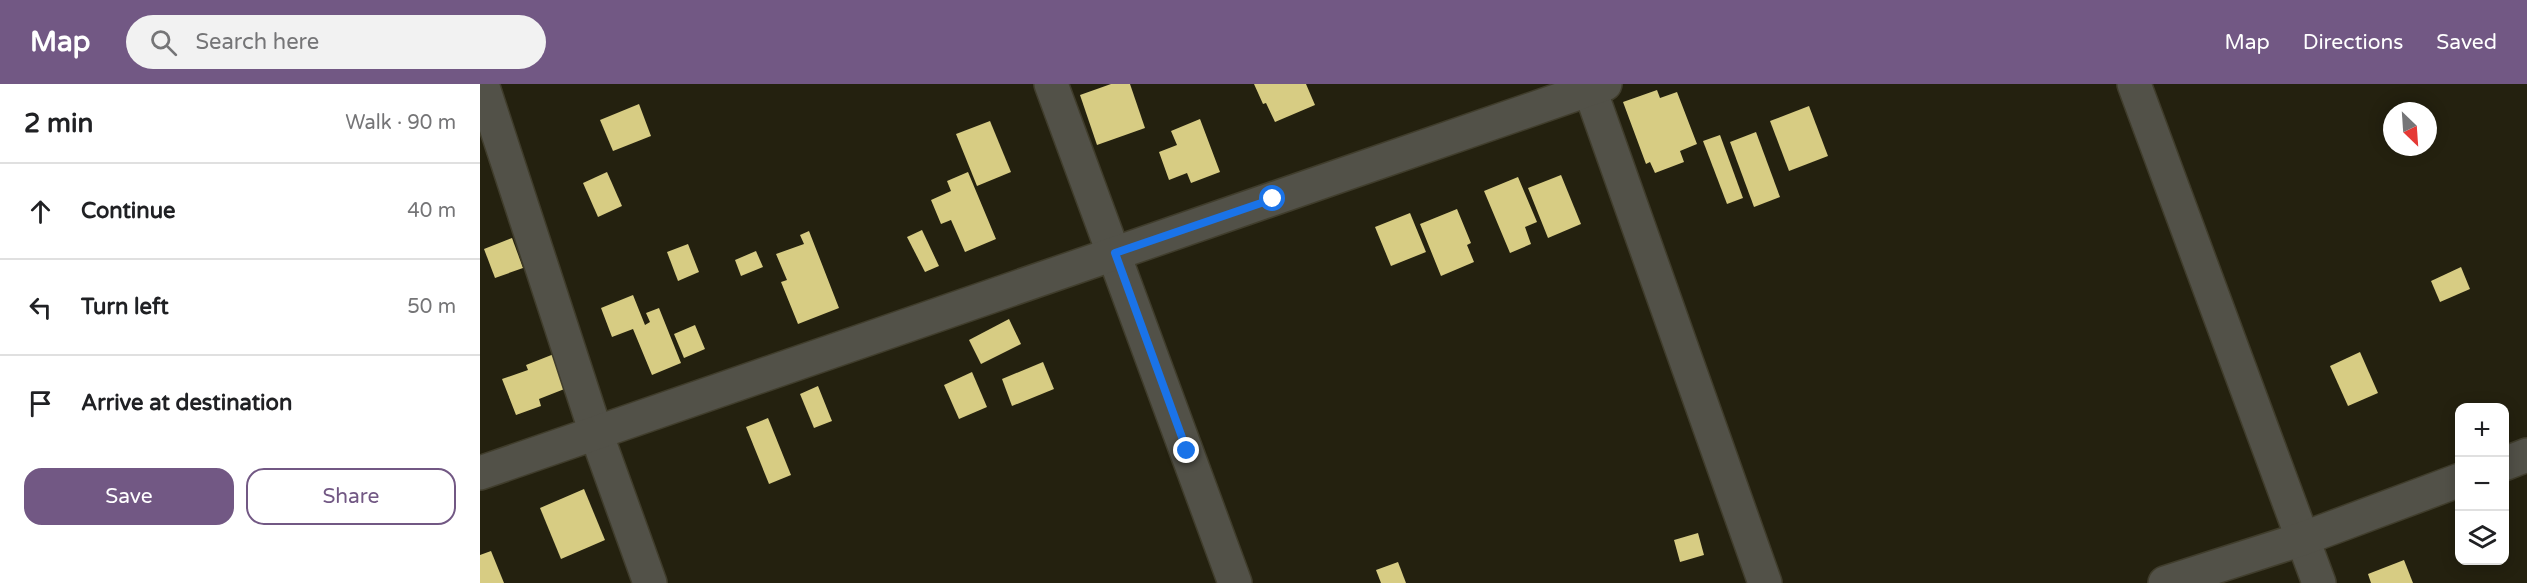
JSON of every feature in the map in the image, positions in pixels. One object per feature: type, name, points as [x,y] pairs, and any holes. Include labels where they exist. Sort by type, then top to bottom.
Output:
[{"type":"street","points":[[482,84],[596,433],[650,583]]},
{"type":"street","points":[[1052,84],[1235,583]]},
{"type":"street","points":[[2134,84],[2319,583]]},
{"type":"street","points":[[480,473],[1594,86],[1765,583]]},
{"type":"street","points":[[2509,462],[2527,455]]},
{"type":"street","points":[[2165,583],[2302,539],[2455,482]]},
{"type":"building","points":[[1111,84],[1130,84],[1145,128],[1097,145],[1080,95]]},
{"type":"building","points":[[1254,84],[1306,84],[1315,105],[1275,122]]},
{"type":"building","points":[[1657,90],[1660,98],[1677,92],[1697,144],[1680,151],[1684,162],[1655,173],[1650,162],[1646,164],[1623,102]]},
{"type":"building","points":[[639,104],[651,136],[613,151],[600,120]]},
{"type":"building","points":[[1809,106],[1828,156],[1789,171],[1770,121]]},
{"type":"building","points":[[1200,119],[1220,172],[1191,183],[1187,173],[1169,180],[1159,152],[1177,145],[1171,131]]},
{"type":"building","points":[[990,121],[1011,172],[977,186],[956,134]]},
{"type":"building","points":[[1756,132],[1780,197],[1754,207],[1730,142]]},
{"type":"building","points":[[1720,135],[1743,198],[1727,204],[1703,141]]},
{"type":"building","points":[[607,172],[622,206],[598,217],[583,183]]},
{"type":"building","points":[[968,172],[996,239],[965,252],[951,220],[941,224],[931,200],[951,191],[947,181]]},
{"type":"building","points":[[1561,175],[1581,224],[1548,238],[1528,188]]},
{"type":"building","points":[[1518,177],[1537,222],[1525,227],[1531,244],[1510,253],[1484,191]]},
{"type":"building","points":[[1457,209],[1471,243],[1467,245],[1474,262],[1441,276],[1420,224]]},
{"type":"building","points":[[1410,213],[1426,252],[1391,266],[1375,227]]},
{"type":"building","points":[[922,230],[939,266],[925,272],[907,237]]},
{"type":"building","points":[[809,231],[839,308],[798,324],[781,282],[787,280],[776,254],[804,244],[800,235]]},
{"type":"building","points":[[512,238],[523,268],[495,278],[484,249]]},
{"type":"building","points":[[688,244],[699,272],[678,281],[667,252]]},
{"type":"building","points":[[756,251],[763,267],[741,276],[735,260]]},
{"type":"building","points":[[2461,267],[2470,289],[2440,302],[2431,281]]},
{"type":"building","points":[[633,295],[645,325],[650,322],[646,313],[659,308],[681,363],[652,375],[633,329],[612,337],[601,308]]},
{"type":"building","points":[[1009,319],[1021,344],[981,364],[969,340]]},
{"type":"building","points":[[695,325],[705,349],[684,358],[674,334]]},
{"type":"building","points":[[2360,352],[2378,393],[2348,406],[2330,366]]},
{"type":"building","points":[[554,354],[567,388],[539,399],[541,406],[516,415],[502,379],[528,370],[526,365]]},
{"type":"building","points":[[1043,362],[1054,389],[1012,406],[1002,379]]},
{"type":"building","points":[[972,372],[987,407],[959,419],[944,385]]},
{"type":"building","points":[[818,386],[832,421],[814,428],[800,394]]},
{"type":"building","points":[[768,418],[791,475],[769,484],[746,427]]},
{"type":"building","points":[[584,489],[605,540],[561,559],[540,508]]},
{"type":"building","points":[[1698,533],[1704,555],[1680,562],[1674,540]]},
{"type":"building","points":[[491,551],[504,583],[480,583],[480,555]]},
{"type":"building","points":[[2404,560],[2413,583],[2371,583],[2368,574]]},
{"type":"building","points":[[1398,562],[1406,583],[1381,583],[1376,570]]},
{"type":"route","points":[[1187,451],[1115,253],[1273,199]]}]
